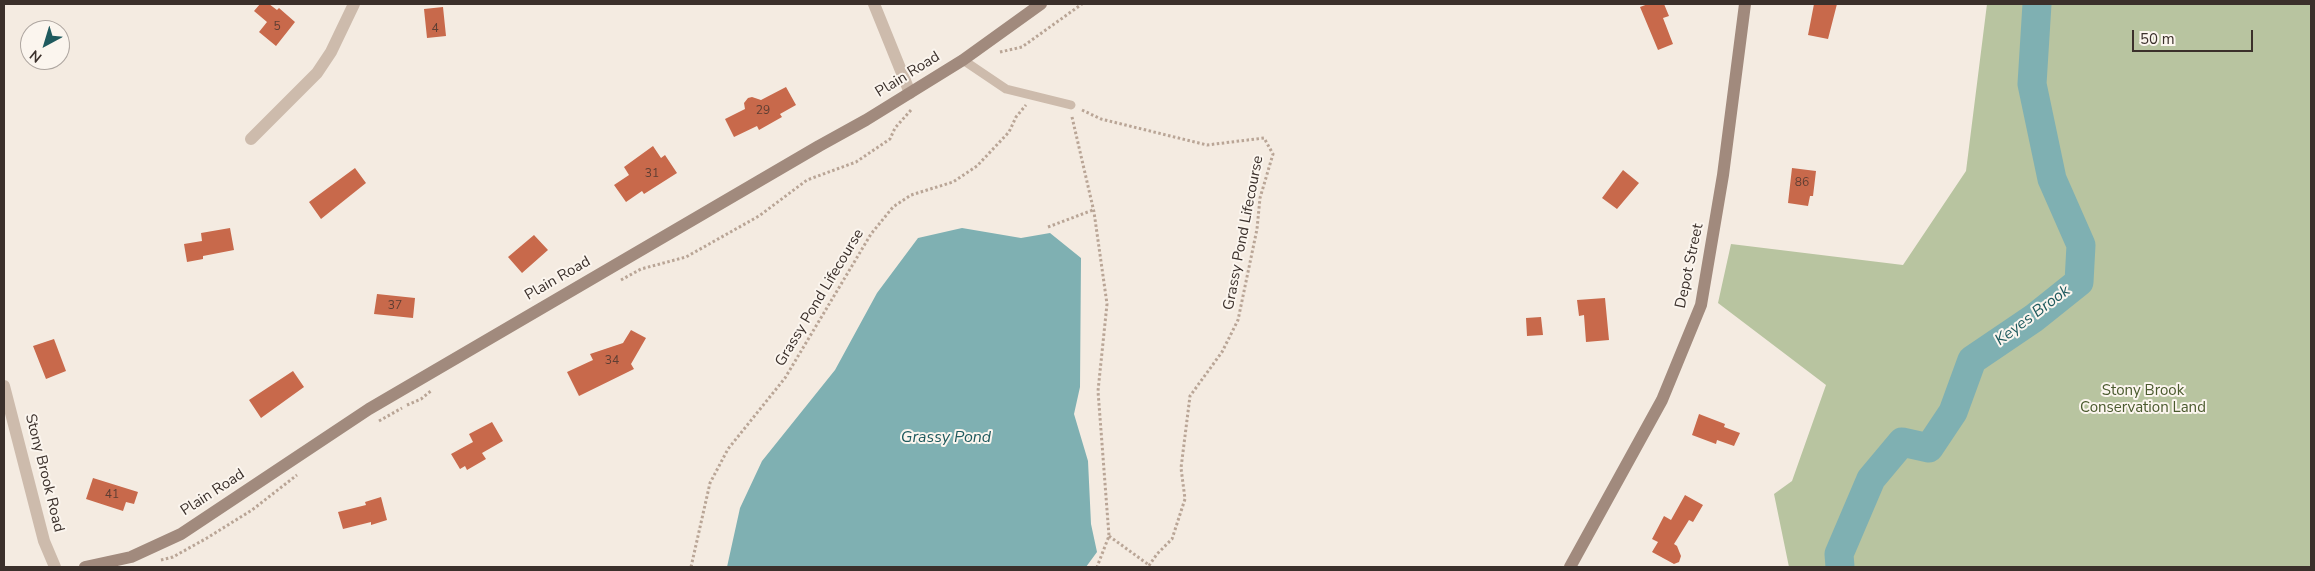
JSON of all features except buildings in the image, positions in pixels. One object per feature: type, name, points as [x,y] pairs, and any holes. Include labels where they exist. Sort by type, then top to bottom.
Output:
[{"type":"main road","name":"Plain Road","points":[[85,567],[131,557],[155,548],[181,534],[369,409],[910,93],[963,60],[1041,4]]},
{"type":"main road","name":"Depot Street","points":[[1570,567],[1662,400],[1701,305],[1723,175],[1745,4]]},
{"type":"street","points":[[251,139],[317,74],[331,52],[354,4]]},
{"type":"street","points":[[874,4],[910,93]]},
{"type":"street","name":"Stony Brook Road","points":[[4,386],[44,541],[55,567]]},
{"type":"lane","points":[[963,60],[1006,89],[1071,105]]},
{"type":"path","points":[[995,54],[1022,46],[1082,4]]},
{"type":"path","name":"Grassy Pond Lifecourse","points":[[691,567],[710,483],[728,449],[785,378],[871,234],[893,207],[911,195],[953,182],[977,166],[1009,132],[1016,117],[1034,97]]},
{"type":"path","points":[[1071,105],[1073,130],[1093,210],[1107,304],[1098,391],[1109,536],[1097,567]]},
{"type":"path","name":"Grassy Pond Lifecourse","points":[[1071,105],[1102,119],[1207,145],[1264,138],[1273,154],[1260,198],[1257,228],[1238,320],[1222,352],[1190,396],[1181,468],[1185,499],[1172,539],[1149,566]]},
{"type":"path","points":[[616,282],[641,269],[686,257],[759,216],[808,180],[860,159],[890,139],[895,128],[913,108]]},
{"type":"path","points":[[1048,227],[1093,210]]},
{"type":"path","points":[[371,425],[421,399],[436,387]]},
{"type":"path","points":[[154,564],[198,544],[252,510],[302,472]]},
{"type":"path","points":[[1109,536],[1149,566]]},
{"type":"green space","name":"Stony Brook Conservation Land","points":[[1987,4],[2311,4],[2311,567],[1789,567],[1774,494],[1792,481],[1826,385],[1718,303],[1731,244],[1903,265],[1966,171]]},
{"type":"water","name":"Grassy Pond","points":[[962,228],[1021,238],[1050,233],[1081,258],[1080,387],[1074,414],[1088,461],[1091,524],[1097,552],[1086,567],[727,567],[740,508],[762,461],[835,370],[877,293],[918,238]]},
{"type":"waterway","name":"Keyes Brook","points":[[1840,567],[1839,554],[1871,479],[1902,442],[1929,448],[1953,412],[1972,360],[2034,318],[2079,282],[2081,245],[2052,179],[2032,84],[2037,4]]}]
